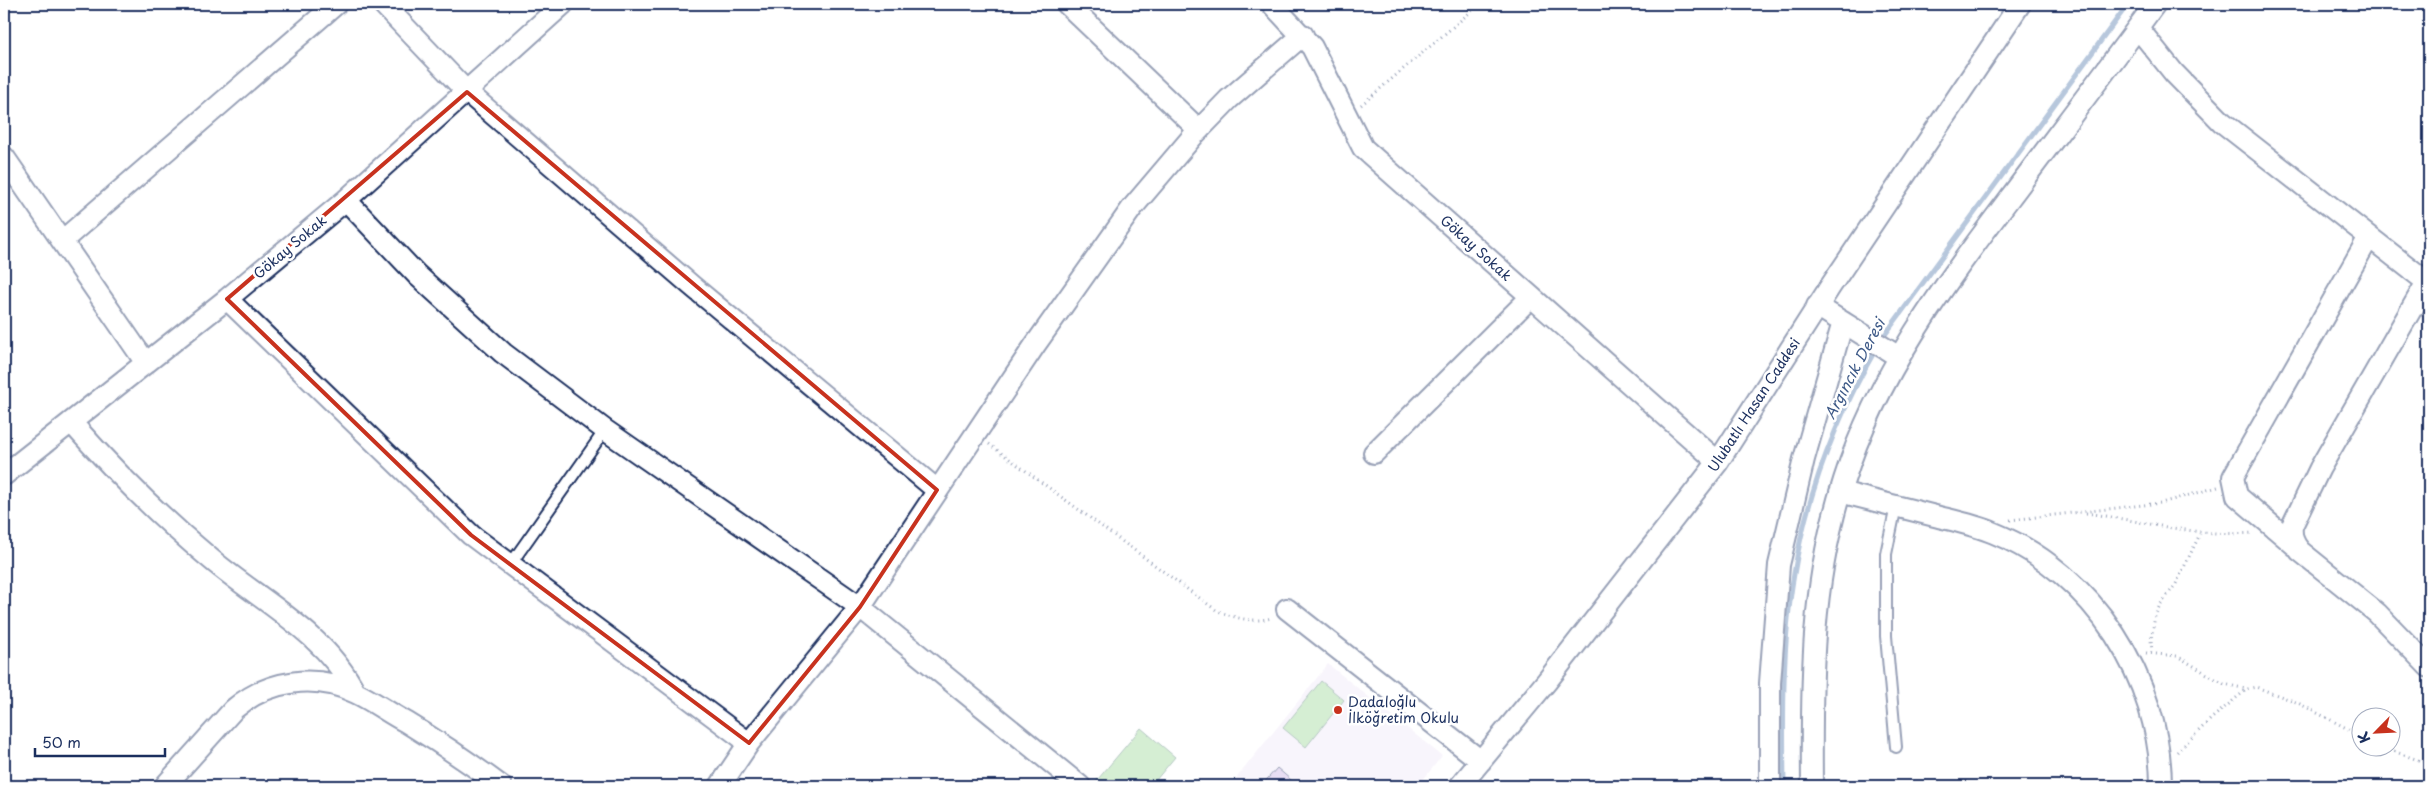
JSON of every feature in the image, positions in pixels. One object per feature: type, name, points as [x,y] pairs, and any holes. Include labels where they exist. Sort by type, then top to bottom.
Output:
[{"type":"street","points":[[62,240],[336,4]]},
{"type":"street","points":[[383,4],[467,92],[692,286],[936,490]]},
{"type":"street","name":"Gökay Sokak","points":[[4,475],[227,299],[346,200],[563,4]]},
{"type":"street","points":[[1067,4],[1199,130]]},
{"type":"street","name":"Gökay Sokak","points":[[1272,4],[1303,35],[1323,65],[1363,148],[1718,462]]},
{"type":"street","name":"Ulubatlı Hasan Caddesi","points":[[1460,786],[1547,681],[1718,462],[1817,306],[2020,4]]},
{"type":"street","points":[[1812,786],[1810,706],[1814,634],[1827,545],[1840,492],[1868,417],[1898,357],[1948,279],[2155,4]]},
{"type":"street","points":[[2138,28],[2174,73],[2222,122],[2369,238],[2428,281],[2320,468],[2292,526],[2296,546]]},
{"type":"street","points":[[720,786],[749,743],[860,607],[974,434],[1132,208],[1199,130],[1250,80],[1303,35]]},
{"type":"street","points":[[4,157],[146,363]]},
{"type":"street","points":[[346,200],[387,244],[455,310],[525,370],[605,430],[860,607],[1080,786]]},
{"type":"street","points":[[2369,238],[2237,468],[2233,482],[2237,496],[2378,613],[2429,667]]},
{"type":"street","points":[[1374,453],[1531,297]]},
{"type":"street","points":[[227,299],[471,535],[749,743]]},
{"type":"street","points":[[1817,306],[1898,357]]},
{"type":"street","points":[[1770,786],[1770,683],[1780,566],[1804,459],[1842,322]]},
{"type":"street","points":[[71,422],[109,465],[171,526],[214,562],[322,645],[346,675],[355,692]]},
{"type":"street","points":[[1840,492],[1993,532],[2035,554],[2074,585],[2105,620],[2132,665],[2148,707],[2155,734],[2161,779]]},
{"type":"street","points":[[1287,609],[1481,761]]},
{"type":"street","points":[[166,786],[234,709],[257,692],[270,687],[296,682],[324,684],[355,692],[455,752],[501,786]]},
{"type":"lane","points":[[510,565],[605,430]]},
{"type":"lane","points":[[1896,506],[1886,554],[1886,636],[1896,747]]},
{"type":"path","points":[[1347,116],[1404,70],[1480,4]]},
{"type":"path","points":[[974,434],[1216,610],[1240,619],[1257,621],[1271,618],[1287,609]]},
{"type":"path","points":[[2008,521],[2161,503],[2233,482]]},
{"type":"path","points":[[2081,512],[2200,534],[2231,535],[2276,529]]},
{"type":"path","points":[[2200,534],[2176,584],[2160,605],[2155,616],[2151,640],[2152,652],[2177,656],[2188,661],[2215,680],[2247,689]]},
{"type":"path","points":[[2161,779],[2199,730],[2247,689],[2256,687],[2296,702],[2350,730]]},
{"type":"path","points":[[2400,753],[2429,764]]},
{"type":"highlighted area","points":[[467,92],[937,490],[860,607],[749,743],[471,535],[227,299]]},
{"type":"shaded area","name":"Dadaloğlu İlköğretim Okulu","points":[[1328,664],[1442,756],[1418,786],[1230,786]]},
{"type":"green space","points":[[1321,681],[1344,700],[1306,747],[1283,728]]},
{"type":"green space","points":[[1141,728],[1175,757],[1151,786],[1093,785]]},
{"type":"building","points":[[1277,768],[1298,786],[1261,786]]},
{"type":"waterway","name":"Argıncık Deresi","points":[[1881,340],[2128,4]]},
{"type":"waterway","name":"Argıncık Deresi","points":[[1784,786],[1785,653],[1790,600],[1800,544],[1815,485],[1825,457],[1849,401],[1877,347]]},
{"type":"place","name":"Dadaloğlu İlköğretim Okulu","points":[[1338,710]]}]
